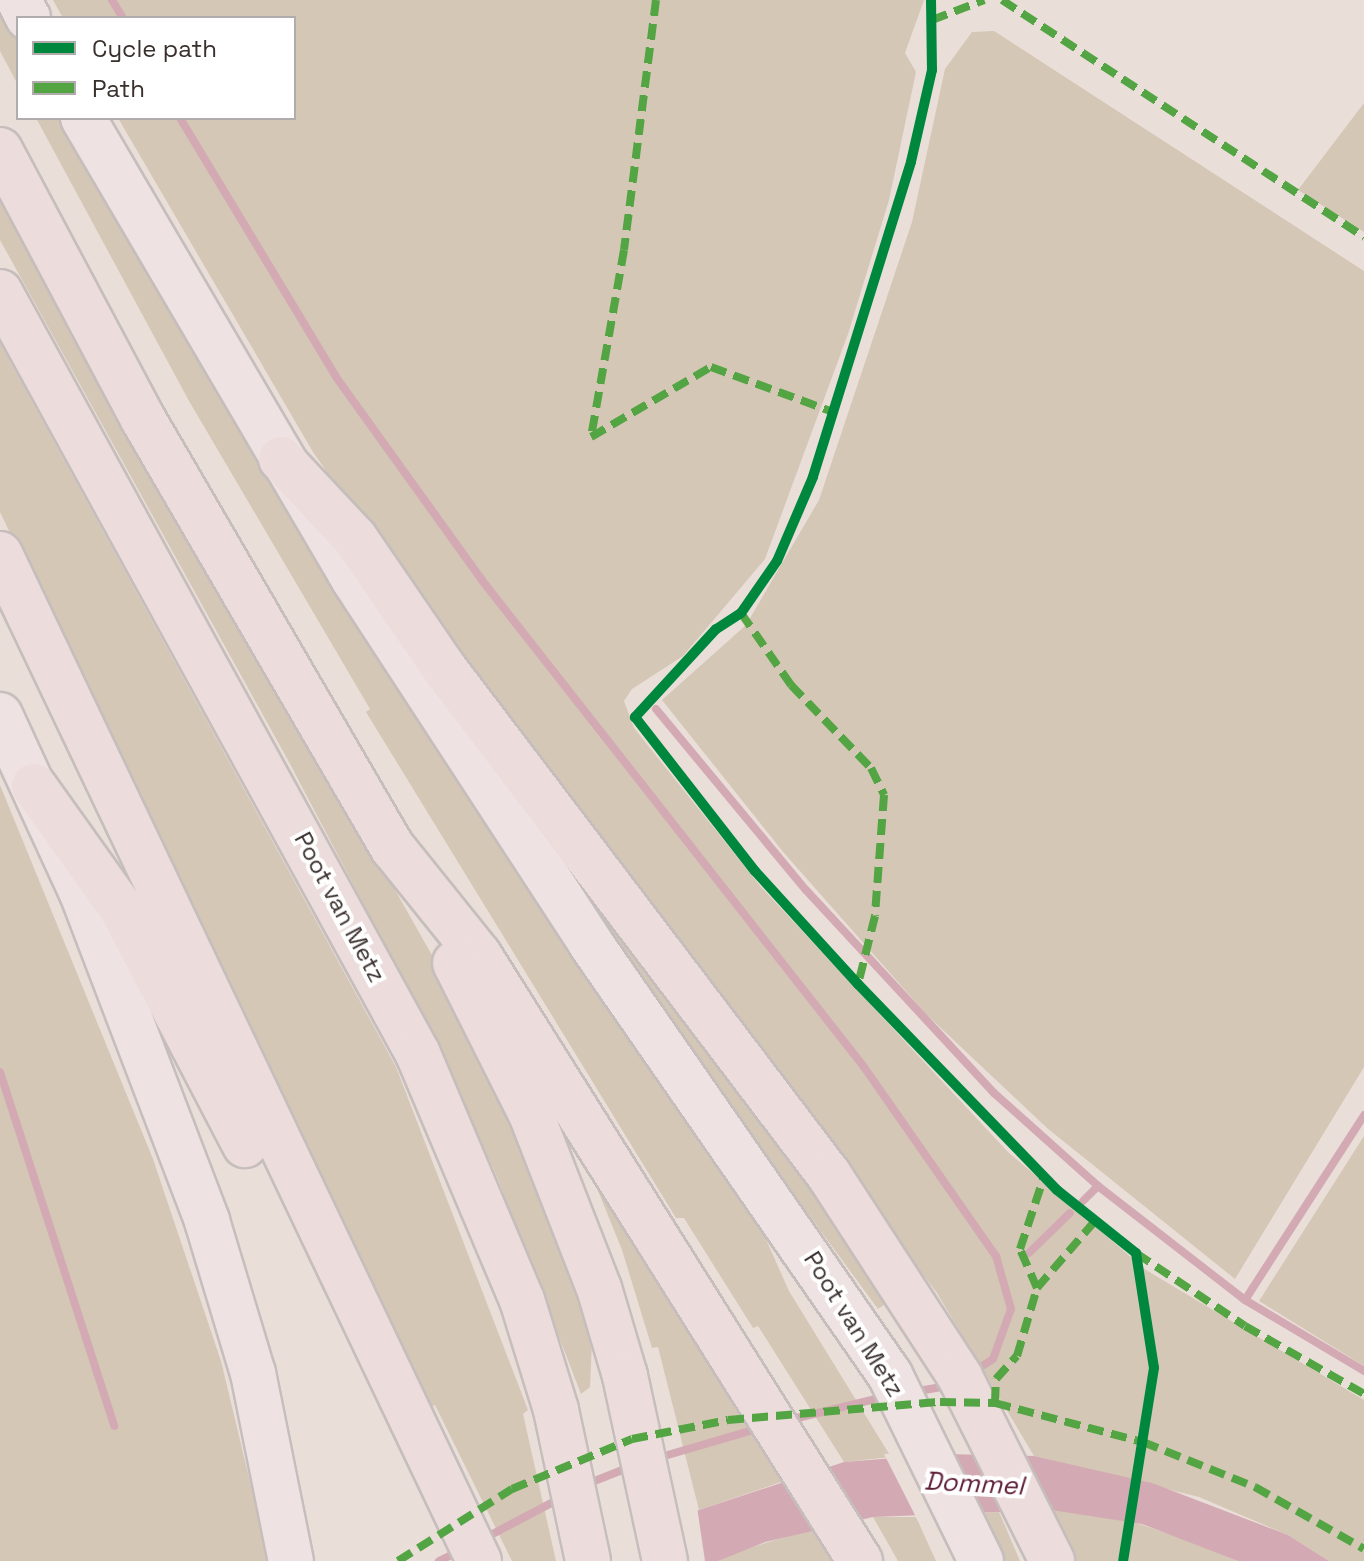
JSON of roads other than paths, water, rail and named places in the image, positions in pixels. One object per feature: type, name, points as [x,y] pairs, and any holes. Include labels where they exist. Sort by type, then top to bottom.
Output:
[{"type":"highway","name":"Poot van Metz","points":[[84,120],[281,459],[591,944],[828,1278],[890,1375],[981,1561]]},
{"type":"highway","points":[[0,150],[143,419],[393,848],[531,1114],[599,1288],[625,1376],[665,1561]]},
{"type":"highway","name":"Poot van Metz","points":[[0,292],[418,1054],[479,1188],[556,1410],[588,1561]]},
{"type":"highway","points":[[281,459],[355,538],[453,680],[766,1089],[917,1306],[1052,1561]]},
{"type":"highway","points":[[0,554],[479,1561]]},
{"type":"highway","points":[[0,715],[88,907],[196,1191],[233,1300],[282,1498],[291,1561]]},
{"type":"highway","points":[[34,786],[123,911],[338,1321],[412,1424]]},
{"type":"highway","points":[[393,848],[479,955],[860,1561]]},
{"type":"water","name":"Dommel","points":[[945,1454],[1034,1456],[1152,1483],[1288,1535],[1329,1561],[1238,1561],[1142,1524],[1051,1510],[873,1517],[765,1542],[718,1561],[583,1561],[699,1510],[844,1462]]},
{"type":"waterway","points":[[112,0],[122,16]]},
{"type":"waterway","points":[[181,120],[336,377],[481,579],[864,1067],[996,1256],[1011,1309],[993,1359],[973,1372]]},
{"type":"waterway","points":[[656,709],[806,890],[994,1093],[1098,1186],[1245,1300],[1364,1371]]},
{"type":"waterway","points":[[0,1072],[114,1426]]},
{"type":"waterway","points":[[1245,1300],[1364,1115]]},
{"type":"waterway","points":[[1083,1201],[1098,1186]]},
{"type":"waterway","points":[[1029,1253],[1070,1213]]},
{"type":"waterway","points":[[913,1392],[951,1385]]},
{"type":"waterway","points":[[789,1420],[884,1397]]},
{"type":"waterway","points":[[654,1459],[760,1428]]},
{"type":"waterway","points":[[587,1484],[630,1467]]},
{"type":"waterway","points":[[485,1538],[561,1498]]},
{"type":"waterway","points":[[439,1561],[462,1550]]}]
